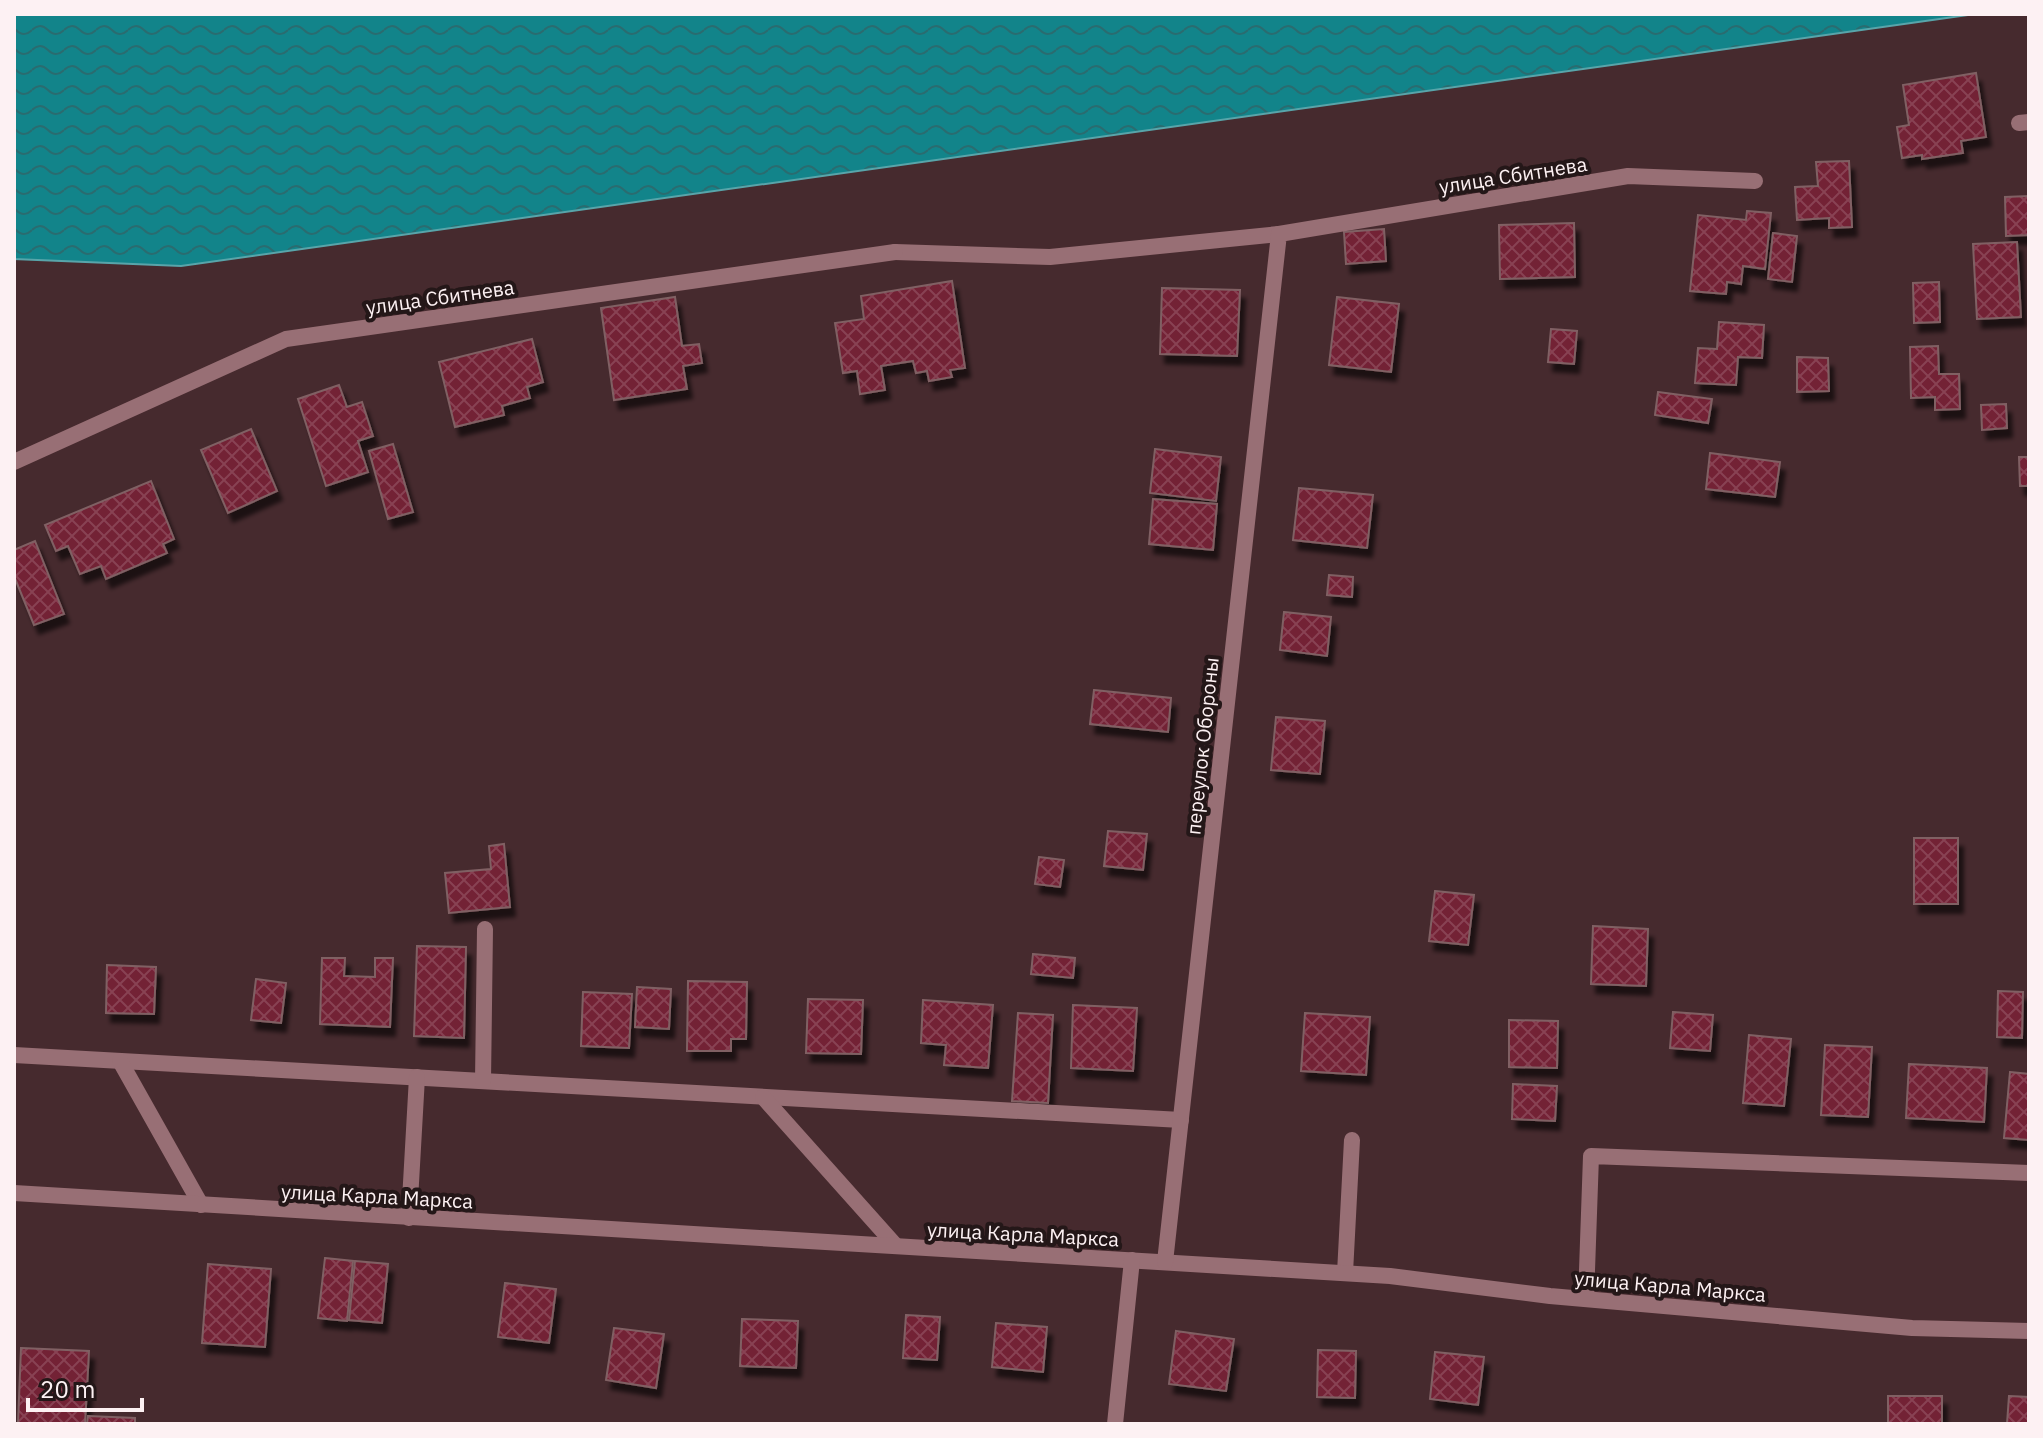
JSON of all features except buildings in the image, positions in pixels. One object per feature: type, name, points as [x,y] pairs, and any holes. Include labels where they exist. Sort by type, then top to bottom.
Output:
[{"type":"street","name":"улица Сбитнева","points":[[14,462],[286,339],[895,252],[1050,257],[1279,234],[1628,176],[1755,181]]},
{"type":"street","name":"переулок Обороны","points":[[1165,1262],[1279,234]]},
{"type":"street","points":[[483,1081],[485,929]]},
{"type":"street","points":[[14,1055],[1181,1120]]},
{"type":"street","points":[[120,1061],[201,1205]]},
{"type":"street","points":[[409,1218],[417,1077]]},
{"type":"street","points":[[763,1097],[896,1246]]},
{"type":"street","points":[[1345,1273],[1352,1140]]},
{"type":"street","points":[[1586,1299],[1591,1156],[2029,1173]]},
{"type":"street","name":"улица Карла Маркса","points":[[14,1193],[1390,1276],[1586,1299],[1912,1328],[2029,1331]]},
{"type":"street","points":[[1115,1424],[1132,1260]]},
{"type":"water","points":[[14,14],[1975,14],[181,266],[14,259]]}]
